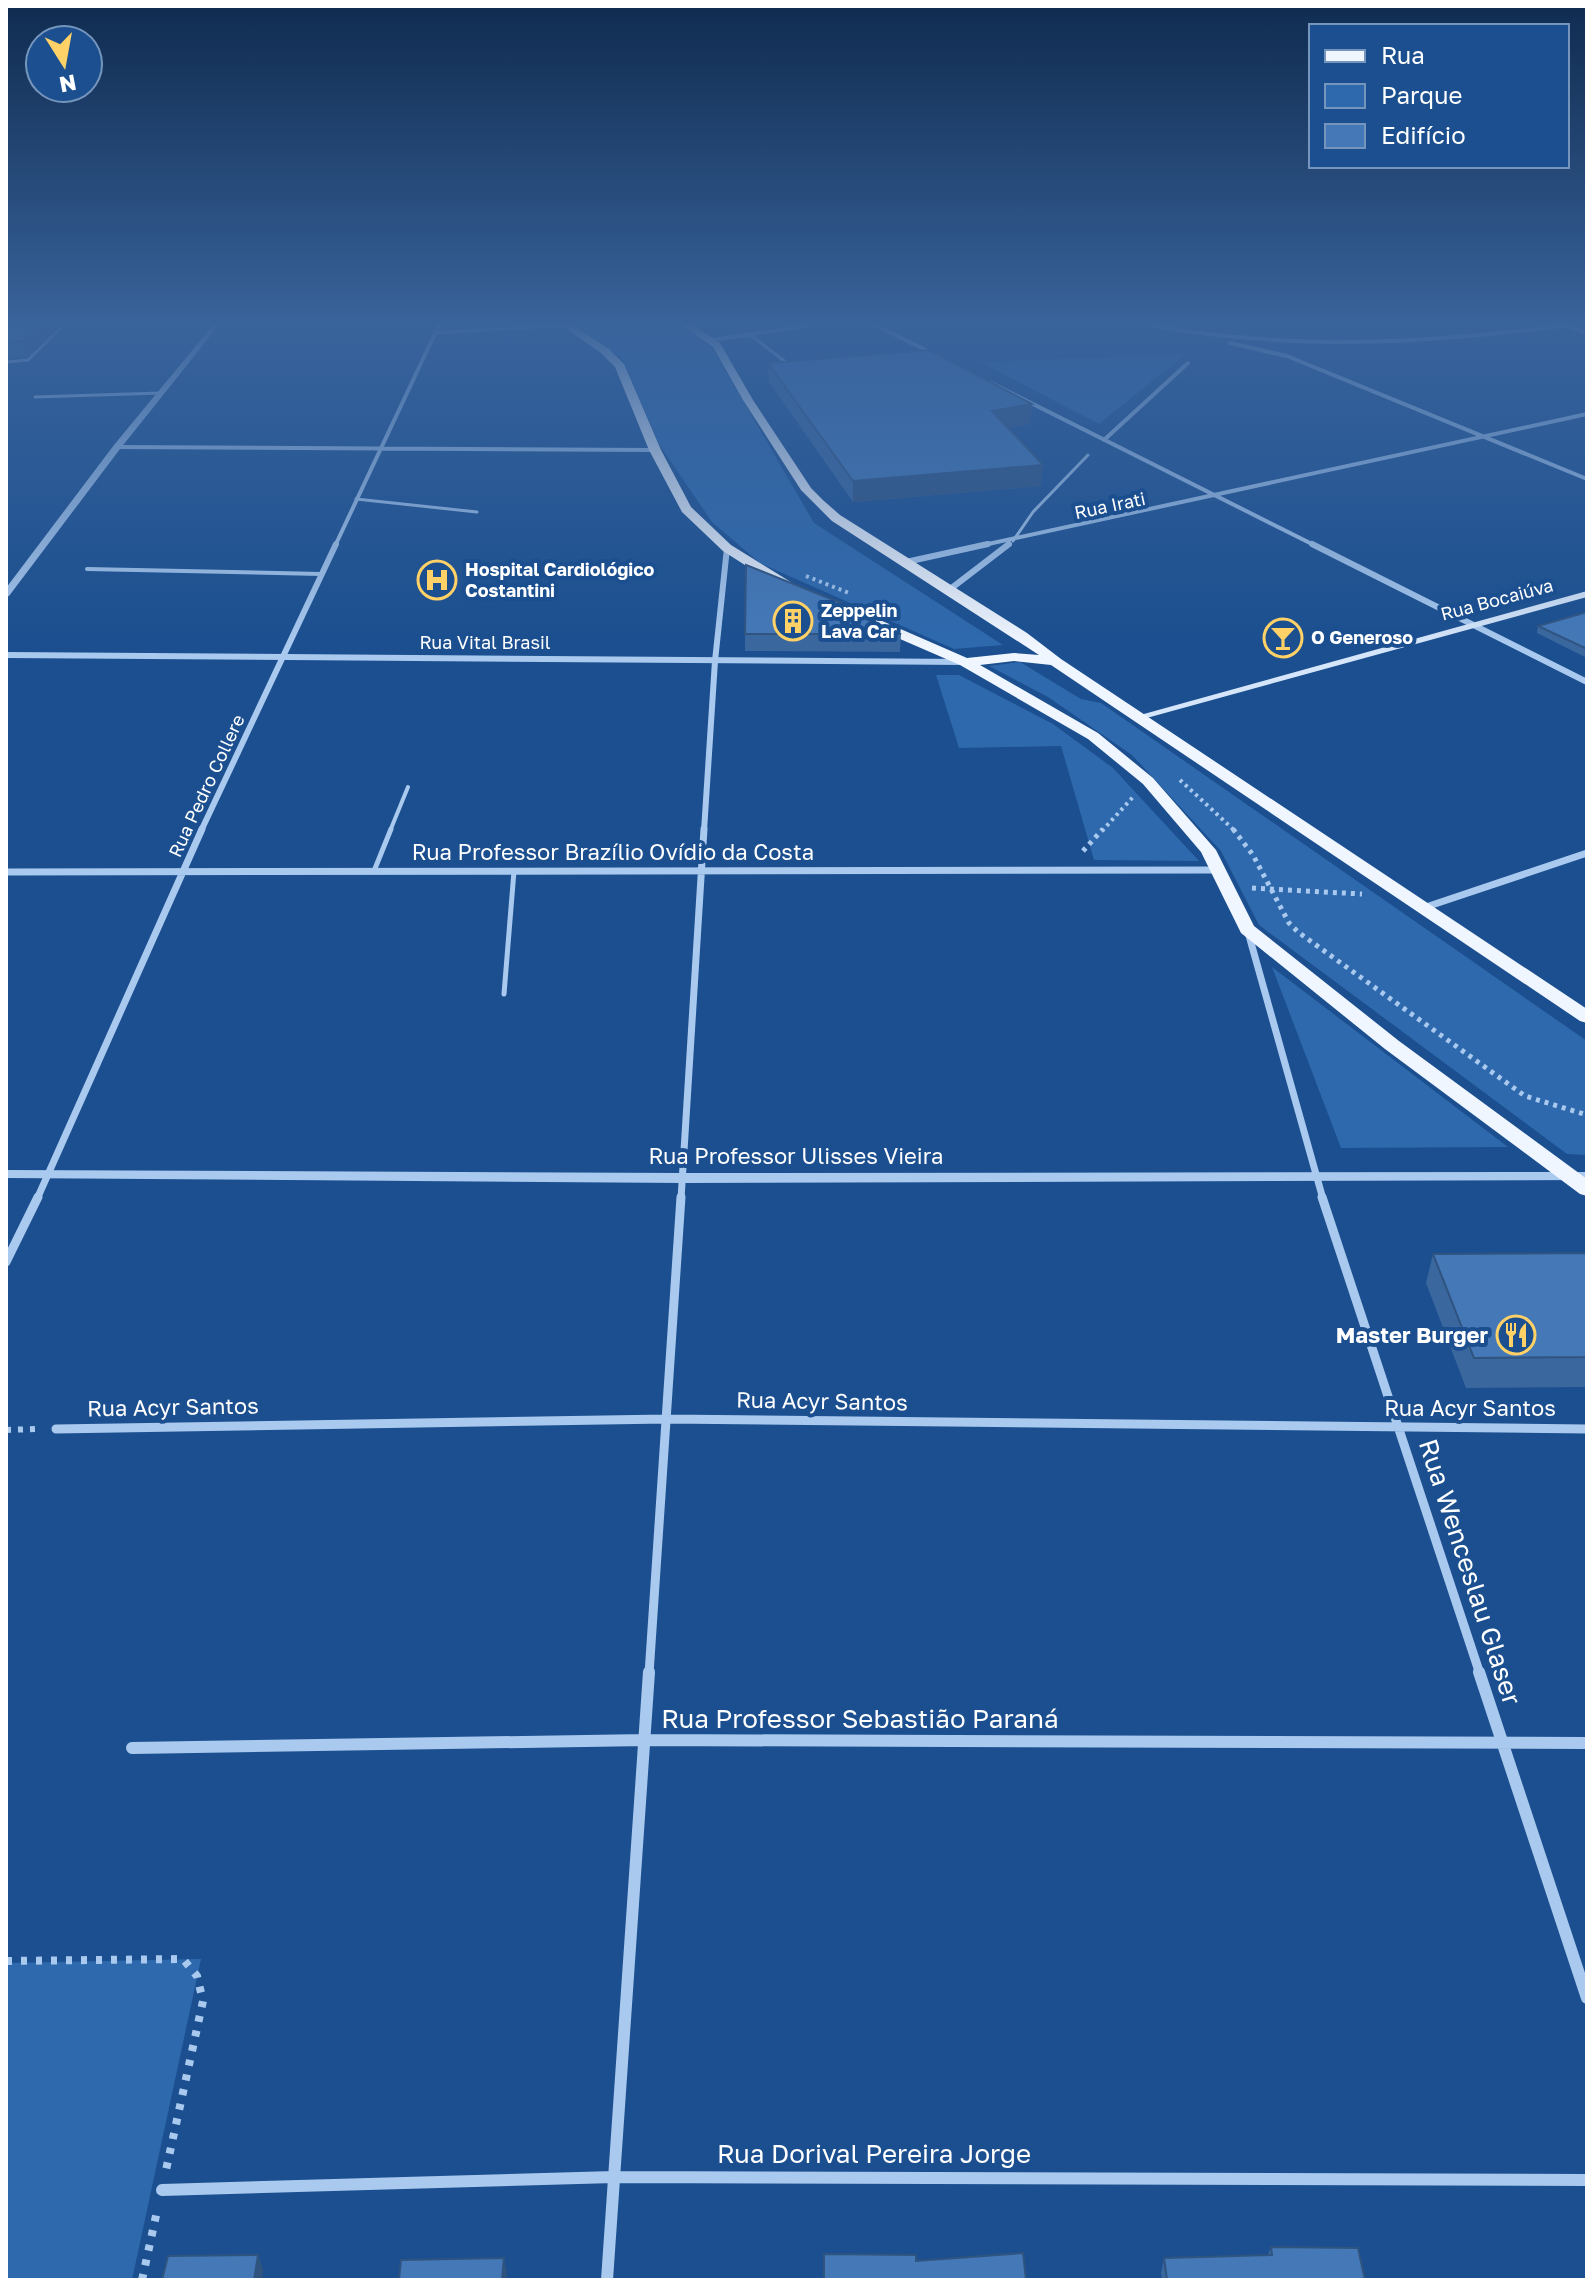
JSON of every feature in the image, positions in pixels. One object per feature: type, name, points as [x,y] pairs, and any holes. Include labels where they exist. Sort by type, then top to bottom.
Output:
[{"type":"main road","points":[[647,432],[686,509],[727,548],[799,592]]},
{"type":"main road","points":[[770,432],[807,490],[836,518],[1022,636],[1056,662],[1587,1017]]},
{"type":"main road","name":"Rua Bocaiúva","points":[[1139,717],[1587,594]]},
{"type":"main road","points":[[836,607],[938,648],[1093,736],[1148,781],[1208,850],[1247,929],[1392,1045],[1581,1180]]},
{"type":"main road","points":[[938,648],[981,651],[1013,643],[1022,636]]},
{"type":"main road","points":[[965,662],[1014,657],[1056,662]]},
{"type":"street","points":[[6,594],[129,432]]},
{"type":"street","name":"Rua Pedro Collere","points":[[6,1262],[49,1174],[182,872],[387,432]]},
{"type":"street","points":[[1087,432],[1587,682]]},
{"type":"street","points":[[1104,440],[1113,432]]},
{"type":"street","points":[[1469,432],[1587,479]]},
{"type":"street","name":"Rua Irati","points":[[906,562],[1506,432]]},
{"type":"street","points":[[117,447],[655,450]]},
{"type":"street","name":"Rua Irati","points":[[949,590],[1013,541]]},
{"type":"street","points":[[607,2280],[646,1740],[715,661],[727,548]]},
{"type":"street","name":"Rua Vital Brasil","points":[[6,655],[965,662]]},
{"type":"street","points":[[1423,908],[1587,853]]},
{"type":"street","name":"Rua Professor Brazílio Ovídio da Costa","points":[[6,872],[1220,870]]},
{"type":"street","name":"Rua Wenceslau Glaser","points":[[1247,929],[1316,1177],[1587,1998]]},
{"type":"street","name":"Rua Professor Ulisses Vieira","points":[[6,1174],[1581,1180]]},
{"type":"street","name":"Rua Acyr Santos","points":[[56,1429],[667,1419],[1587,1429]]},
{"type":"street","name":"Rua Professor Sebastião Paraná","points":[[132,1748],[646,1740],[1587,1743]]},
{"type":"street","name":"Rua Dorival Pereira Jorge","points":[[162,2190],[614,2177],[1587,2180]]},
{"type":"lane","points":[[1013,541],[1033,512],[1088,455]]},
{"type":"lane","points":[[356,499],[477,512]]},
{"type":"lane","points":[[87,569],[321,574]]},
{"type":"lane","points":[[374,871],[408,787]]},
{"type":"lane","points":[[504,994],[514,871]]},
{"type":"path","points":[[805,575],[857,596]]},
{"type":"path","points":[[1066,870],[1148,781],[1166,766],[1237,833],[1289,923],[1298,932],[1525,1096],[1587,1115]]},
{"type":"path","points":[[1227,886],[1407,897]]},
{"type":"path","points":[[6,1430],[56,1429]]},
{"type":"path","points":[[6,1961],[183,1959],[197,1976],[203,2001],[142,2280]]},
{"type":"green space","points":[[654,432],[761,432],[814,523],[1003,645],[954,649],[760,563],[712,522]]},
{"type":"green space","points":[[1020,662],[1081,699],[1101,703],[1587,1041],[1587,1155],[1567,1154],[1259,925],[1221,851],[1132,755],[1048,697],[989,666]]},
{"type":"green space","points":[[936,675],[959,675],[1053,724],[1113,768],[1199,861],[1094,860],[1061,746],[959,748]]},
{"type":"green space","points":[[1272,967],[1508,1147],[1341,1148]]},
{"type":"green space","points":[[201,1959],[132,2280],[6,2280],[6,1963]]},
{"type":"building","points":[[817,432],[1012,432],[1043,465],[853,481]]},
{"type":"building","points":[[746,565],[876,617],[866,619],[901,634],[745,634]]},
{"type":"building","points":[[1587,612],[1587,649],[1538,626]]},
{"type":"building","name":"Master Burger","points":[[1587,1253],[1587,1357],[1474,1358],[1433,1254]]},
{"type":"building","points":[[1271,2247],[1358,2248],[1365,2280],[1167,2280],[1164,2258],[1272,2255]]},
{"type":"building","points":[[1023,2253],[1026,2280],[824,2280],[824,2254],[916,2255],[916,2261]]},
{"type":"building","points":[[258,2255],[254,2280],[162,2280],[168,2256]]},
{"type":"building","points":[[504,2258],[502,2280],[399,2280],[401,2260]]},
{"type":"place","name":"Hospital Cardiológico Costantini","points":[[437,580]]},
{"type":"place","name":"Zeppelin Lava Car","points":[[793,621]]},
{"type":"place","name":"O Generoso","points":[[1283,638]]},
{"type":"place","name":"Master Burger","points":[[1516,1335]]}]
